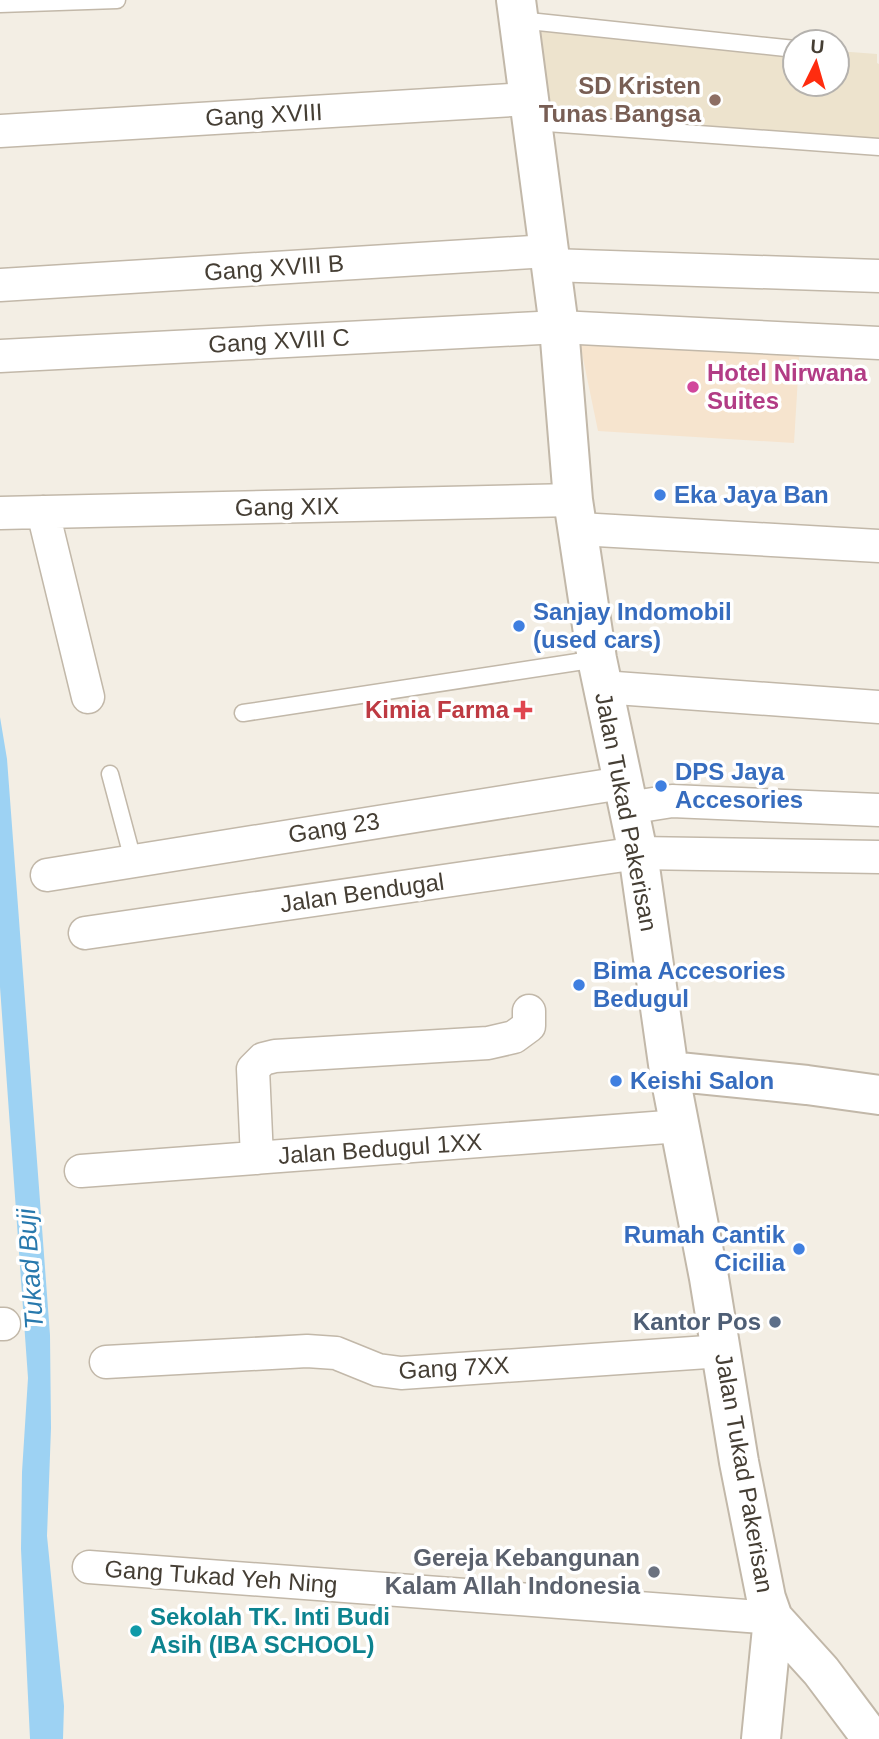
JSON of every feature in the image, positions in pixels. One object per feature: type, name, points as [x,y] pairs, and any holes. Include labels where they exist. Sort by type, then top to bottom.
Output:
[{"type":"street","name":"Jalan Tukad Pakerisan","points":[[518,10],[559,327],[576,514],[600,673],[638,853],[668,1071],[722,1351],[740,1462],[772,1618]]},
{"type":"street","name":"Gang XVIII","points":[[0,131],[531,111]]},
{"type":"street","name":"Gang XVIII B","points":[[0,285],[549,258],[879,276]]},
{"type":"street","name":"Gang XVIII C","points":[[0,356],[559,327],[879,343]]},
{"type":"street","points":[[43,512],[88,697]]},
{"type":"street","name":"Gang XIX","points":[[0,513],[576,514],[879,546]]},
{"type":"street","points":[[600,673],[879,707]]},
{"type":"street","name":"Gang 23","points":[[47,875],[133,860],[625,796],[673,801],[879,810]]},
{"type":"street","name":"Jalan Bendugal","points":[[85,933],[638,853],[879,857]]},
{"type":"street","points":[[257,1158],[253,1069],[263,1059],[275,1055],[488,1043],[514,1037],[529,1026],[529,1011]]},
{"type":"street","points":[[668,1071],[879,1095]]},
{"type":"street","name":"Jalan Bedugul 1XX","points":[[81,1171],[680,1126]]},
{"type":"street","name":"Gang 7XX","points":[[106,1362],[307,1351],[336,1353],[378,1370],[401,1373],[722,1351]]},
{"type":"street","name":"Gang Tukad Yeh Ning","points":[[89,1567],[772,1618]]},
{"type":"street","points":[[772,1618],[871,1728]]},
{"type":"street","points":[[761,1739],[772,1618]]},
{"type":"lane","points":[[0,4],[117,0]]},
{"type":"lane","points":[[518,10],[781,47]]},
{"type":"lane","points":[[531,111],[879,147]]},
{"type":"lane","points":[[243,713],[600,673]]},
{"type":"lane","points":[[110,774],[133,860]]},
{"type":"shaded area","name":"SD Kristen Tunas Bangsa","points":[[533,26],[781,46],[781,98],[851,98],[851,52],[877,54],[879,64],[879,142],[554,117]]},
{"type":"shaded area","name":"Hotel Nirwana Suites","points":[[578,334],[800,344],[794,443],[598,431]]},
{"type":"water","name":"Tukad Buji","points":[[0,717],[7,759],[50,1335],[51,1428],[47,1536],[64,1706],[63,1739],[30,1739],[21,1549],[22,1472],[28,1378],[0,987]]},
{"type":"place","name":"SD Kristen Tunas Bangsa","points":[[715,100]]},
{"type":"place","name":"Hotel Nirwana Suites","points":[[693,387]]},
{"type":"place","name":"Eka Jaya Ban","points":[[660,495]]},
{"type":"place","name":"Sanjay Indomobil (used cars)","points":[[519,626]]},
{"type":"place","name":"Kimia Farma","points":[[523,710]]},
{"type":"place","name":"DPS Jaya Accesories","points":[[661,786]]},
{"type":"place","name":"Bima Accesories Bedugul","points":[[579,985]]},
{"type":"place","name":"Keishi Salon","points":[[616,1081]]},
{"type":"place","name":"Rumah Cantik Cicilia","points":[[799,1249]]},
{"type":"place","name":"Kantor Pos","points":[[775,1322]]},
{"type":"place","name":"Gereja Kebangunan Kalam Allah Indonesia","points":[[654,1572]]},
{"type":"place","name":"Sekolah TK. Inti Budi Asih (IBA SCHOOL)","points":[[136,1631]]}]
